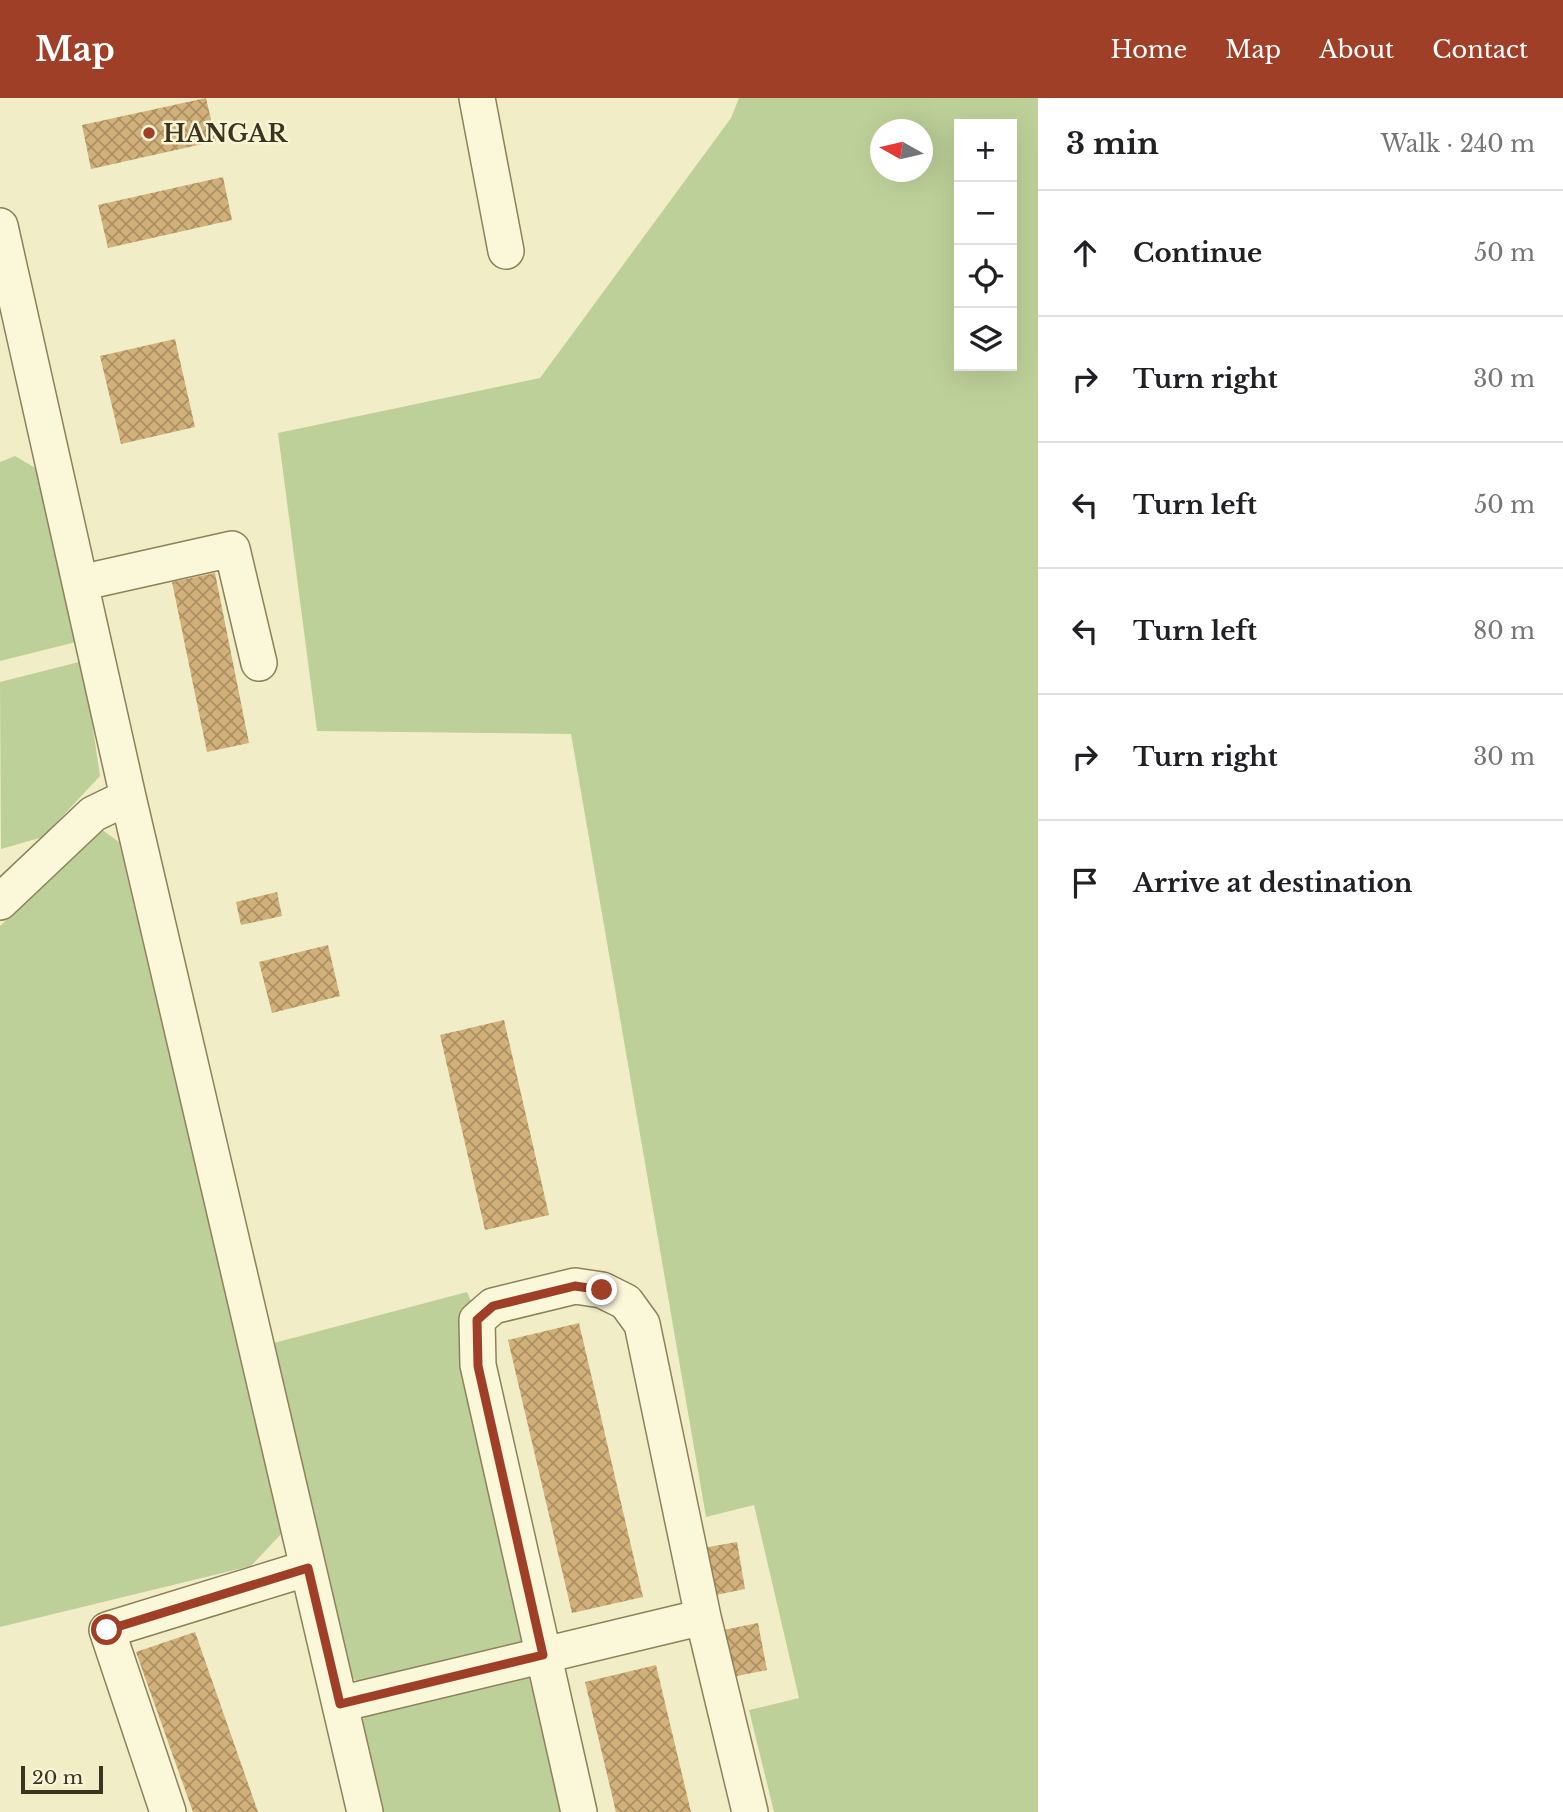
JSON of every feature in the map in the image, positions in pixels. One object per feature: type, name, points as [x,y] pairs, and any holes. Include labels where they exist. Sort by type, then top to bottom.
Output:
[{"type":"lane","points":[[477,98],[506,251]]},
{"type":"lane","points":[[0,226],[128,797],[365,1812]]},
{"type":"lane","points":[[80,583],[232,549],[259,663]]},
{"type":"lane","points":[[0,902],[93,814],[128,797]]},
{"type":"lane","points":[[579,1812],[478,1366],[477,1320],[493,1306],[575,1286],[602,1290],[626,1301],[642,1324],[704,1617],[750,1812]]},
{"type":"lane","points":[[167,1812],[107,1630],[308,1568]]},
{"type":"lane","points":[[340,1704],[704,1617]]},
{"type":"green space","points":[[739,98],[1038,98],[1038,1812],[774,1812],[749,1710],[799,1698],[754,1505],[706,1517],[571,734],[317,731],[278,433],[540,378],[731,118]]},
{"type":"green space","points":[[15,456],[37,469],[76,642],[0,661],[0,462]]},
{"type":"green space","points":[[83,661],[100,776],[43,837],[1,849],[0,682]]},
{"type":"green space","points":[[101,829],[119,842],[282,1533],[251,1566],[0,1627],[0,926]]},
{"type":"green space","points":[[467,1292],[471,1301],[466,1318],[528,1632],[517,1651],[365,1685],[346,1675],[274,1343]]},
{"type":"green space","points":[[524,1673],[543,1681],[564,1812],[378,1812],[359,1730],[368,1707]]},
{"type":"building","name":"HANGAR","points":[[206,98],[216,141],[91,169],[82,125]]},
{"type":"building","name":"HANGAR","points":[[223,177],[232,220],[108,248],[98,205]]},
{"type":"building","points":[[175,339],[195,427],[121,444],[100,356]]},
{"type":"building","points":[[215,573],[249,743],[207,752],[172,582]]},
{"type":"building","points":[[277,892],[282,916],[241,925],[236,902]]},
{"type":"building","points":[[328,945],[340,996],[272,1013],[259,962]]},
{"type":"building","points":[[504,1020],[549,1215],[485,1230],[440,1035]]},
{"type":"building","points":[[579,1323],[643,1597],[572,1613],[508,1340]]},
{"type":"building","points":[[737,1542],[745,1589],[706,1597],[697,1549]]},
{"type":"building","points":[[758,1623],[767,1670],[727,1678],[718,1631]]},
{"type":"building","points":[[195,1632],[258,1812],[193,1812],[136,1652]]},
{"type":"building","points":[[656,1665],[691,1812],[616,1812],[585,1682]]},
{"type":"place","name":"HANGAR","points":[[149,133]]},
{"type":"route","points":[[107,1630],[308,1568],[340,1704],[543,1655],[478,1366],[477,1320],[493,1306],[575,1286],[602,1290]]}]
